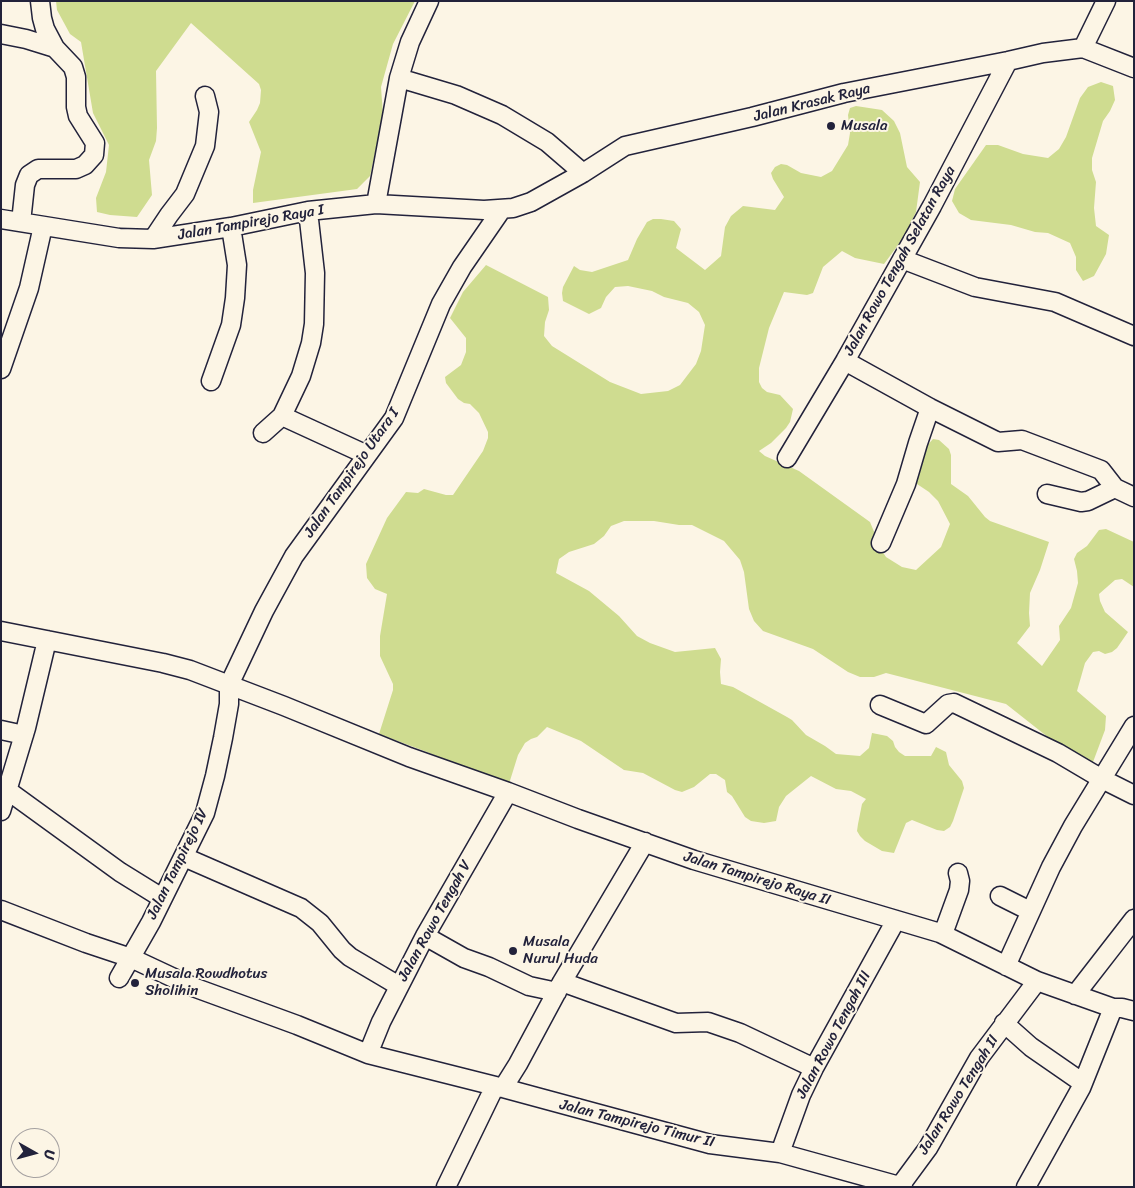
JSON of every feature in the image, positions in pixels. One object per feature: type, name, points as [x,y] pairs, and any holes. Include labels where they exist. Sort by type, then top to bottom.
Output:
[{"type":"street","points":[[21,222],[25,185],[29,175],[38,169],[76,169],[86,165],[94,155],[96,143],[78,116],[76,107],[76,77],[73,67],[55,48],[45,29],[40,1]]},
{"type":"street","points":[[376,204],[399,78],[410,42],[429,1]]},
{"type":"street","points":[[1083,48],[1106,1]]},
{"type":"street","points":[[1,34],[55,48]]},
{"type":"street","name":"Jalan Krasak Raya","points":[[502,209],[513,208],[532,202],[583,173],[624,146],[752,117],[844,93],[1043,53],[1083,48],[1134,68]]},
{"type":"street","name":"Jalan Rowo Tengah Selatan Raya","points":[[788,458],[845,362],[1008,61]]},
{"type":"street","points":[[399,78],[456,95],[502,115],[547,142],[583,173]]},
{"type":"street","points":[[153,239],[185,194],[206,146],[209,112],[205,96]]},
{"type":"street","name":"Jalan Tampirejo Raya I","points":[[1,219],[119,238],[153,239],[231,227],[308,211],[376,204],[484,210],[502,209]]},
{"type":"street","name":"Jalan Tampirejo Utara I","points":[[230,684],[264,611],[294,556],[394,418],[441,304],[462,267],[502,209]]},
{"type":"street","points":[[263,433],[282,416],[301,376],[314,324],[315,272],[308,211]]},
{"type":"street","points":[[1,369],[29,288],[43,226]]},
{"type":"street","points":[[211,381],[231,324],[235,298],[237,265],[231,227]]},
{"type":"street","points":[[902,259],[975,287],[1055,302],[1134,336]]},
{"type":"street","points":[[845,362],[998,442],[1022,440],[1101,470],[1115,488],[1134,497]]},
{"type":"street","points":[[881,543],[906,484],[930,408]]},
{"type":"street","points":[[282,416],[367,455]]},
{"type":"street","points":[[1047,494],[1088,502],[1115,488]]},
{"type":"street","name":"Jalan Tampirejo Raya II","points":[[1,631],[190,670],[230,684],[409,757],[694,860],[943,934],[1037,981],[1113,1008],[1134,1011]]},
{"type":"street","points":[[1,811],[24,735],[47,640]]},
{"type":"street","name":"Jalan Tampirejo IV","points":[[119,978],[132,958],[205,813],[215,776],[229,704],[230,684]]},
{"type":"street","points":[[880,705],[926,724],[948,704],[954,703],[1058,753],[1134,795]]},
{"type":"street","points":[[1006,966],[1051,867],[1073,826],[1134,726]]},
{"type":"street","points":[[1,730],[24,735]]},
{"type":"street","points":[[7,790],[120,872],[162,898]]},
{"type":"street","name":"Jalan Rowo Tengah V","points":[[368,1054],[381,1022],[425,936],[508,792]]},
{"type":"street","points":[[446,1187],[499,1087],[518,1064],[559,987],[645,842]]},
{"type":"street","points":[[184,857],[301,908],[320,923],[350,957],[399,986]]},
{"type":"street","points":[[943,934],[959,890],[958,873]]},
{"type":"street","points":[[1000,896],[1030,912]]},
{"type":"street","name":"Jalan Tampirejo Timur II","points":[[1,910],[86,943],[132,958],[193,987],[297,1025],[368,1054],[710,1144],[780,1153],[902,1186]]},
{"type":"street","points":[[1076,995],[1098,963],[1134,919]]},
{"type":"street","name":"Jalan Rowo Tengah III","points":[[780,1153],[801,1095],[814,1068],[896,920]]},
{"type":"street","points":[[425,936],[464,958],[489,967],[529,986],[559,987],[676,1023],[708,1022],[740,1033],[814,1068]]},
{"type":"street","name":"Jalan Rowo Tengah II","points":[[902,1186],[928,1148],[979,1058],[1037,981]]},
{"type":"street","points":[[1026,1187],[1083,1083],[1113,1008]]},
{"type":"street","points":[[1004,1023],[1031,1047],[1083,1083]]},
{"type":"green space","points":[[56,1],[415,1],[393,44],[381,87],[383,115],[370,176],[357,189],[253,203],[253,190],[261,152],[249,122],[260,103],[261,90],[259,84],[191,23],[156,71],[156,141],[149,160],[152,195],[137,217],[97,212],[96,198],[106,172],[109,145],[93,113],[81,42],[70,34],[57,10]]},
{"type":"green space","points":[[1101,82],[1113,86],[1115,100],[1103,121],[1092,158],[1092,170],[1096,182],[1094,208],[1096,226],[1109,235],[1106,254],[1094,276],[1083,281],[1076,270],[1076,257],[1070,243],[1048,233],[1035,232],[1011,225],[971,220],[959,213],[952,201],[955,189],[986,145],[998,145],[1023,154],[1048,158],[1059,149],[1066,137],[1080,98],[1088,87]]},
{"type":"green space","points":[[856,106],[882,110],[894,121],[900,133],[907,167],[920,182],[916,212],[904,237],[884,264],[855,258],[842,251],[823,267],[813,293],[807,295],[784,292],[769,328],[759,368],[759,382],[767,392],[780,395],[793,409],[790,422],[786,428],[771,443],[759,451],[765,456],[799,471],[870,522],[886,557],[902,567],[916,570],[941,547],[950,524],[938,501],[913,479],[924,449],[933,439],[939,440],[949,449],[951,455],[951,484],[968,496],[985,517],[990,521],[1049,542],[1030,593],[1030,626],[1017,643],[1042,666],[1060,640],[1059,626],[1071,608],[1078,583],[1074,559],[1077,553],[1087,546],[1099,530],[1106,529],[1134,542],[1134,587],[1122,579],[1115,580],[1099,594],[1105,612],[1128,632],[1112,652],[1105,654],[1099,651],[1093,652],[1085,663],[1077,691],[1106,716],[1105,730],[1093,762],[1077,760],[1006,704],[886,673],[874,677],[860,677],[848,672],[813,649],[763,631],[754,621],[749,609],[744,572],[740,560],[724,541],[692,525],[654,521],[624,521],[611,526],[604,536],[594,544],[569,552],[559,559],[556,573],[589,591],[619,616],[637,636],[650,643],[675,652],[715,648],[721,659],[721,684],[733,687],[792,720],[806,735],[836,754],[860,756],[869,748],[872,733],[887,736],[893,741],[899,752],[905,756],[931,756],[936,747],[946,752],[949,765],[962,781],[964,788],[950,827],[944,831],[937,830],[912,820],[906,823],[894,853],[882,851],[865,841],[857,831],[862,804],[866,799],[851,791],[836,789],[811,776],[786,796],[779,807],[776,821],[764,823],[751,821],[745,817],[732,796],[727,792],[725,780],[716,774],[710,774],[694,787],[682,792],[643,773],[624,770],[581,741],[547,727],[537,737],[525,743],[518,755],[508,787],[427,752],[379,734],[393,690],[393,684],[380,656],[380,636],[387,594],[375,589],[367,578],[366,564],[387,518],[406,492],[418,493],[424,489],[453,495],[483,451],[488,438],[488,432],[479,413],[470,404],[458,399],[446,383],[445,377],[461,365],[466,352],[466,338],[450,318],[463,292],[486,265],[548,297],[549,310],[545,322],[544,336],[552,346],[610,382],[641,394],[668,391],[680,385],[696,364],[701,351],[705,325],[699,312],[688,303],[664,297],[652,291],[628,286],[615,287],[606,297],[601,308],[589,314],[563,301],[563,287],[574,266],[580,270],[592,272],[628,260],[647,222],[653,219],[661,219],[674,221],[681,229],[676,248],[705,270],[721,256],[725,227],[731,216],[743,206],[775,210],[784,197],[771,173],[775,167],[781,164],[787,165],[801,173],[821,177],[832,171],[848,145],[850,133],[848,115],[850,108]]},
{"type":"place","name":"Musala","points":[[831,126]]},
{"type":"place","name":"Musala Nurul Huda","points":[[513,951]]},
{"type":"place","name":"Musala Rowdhotus Sholihin","points":[[135,983]]}]
